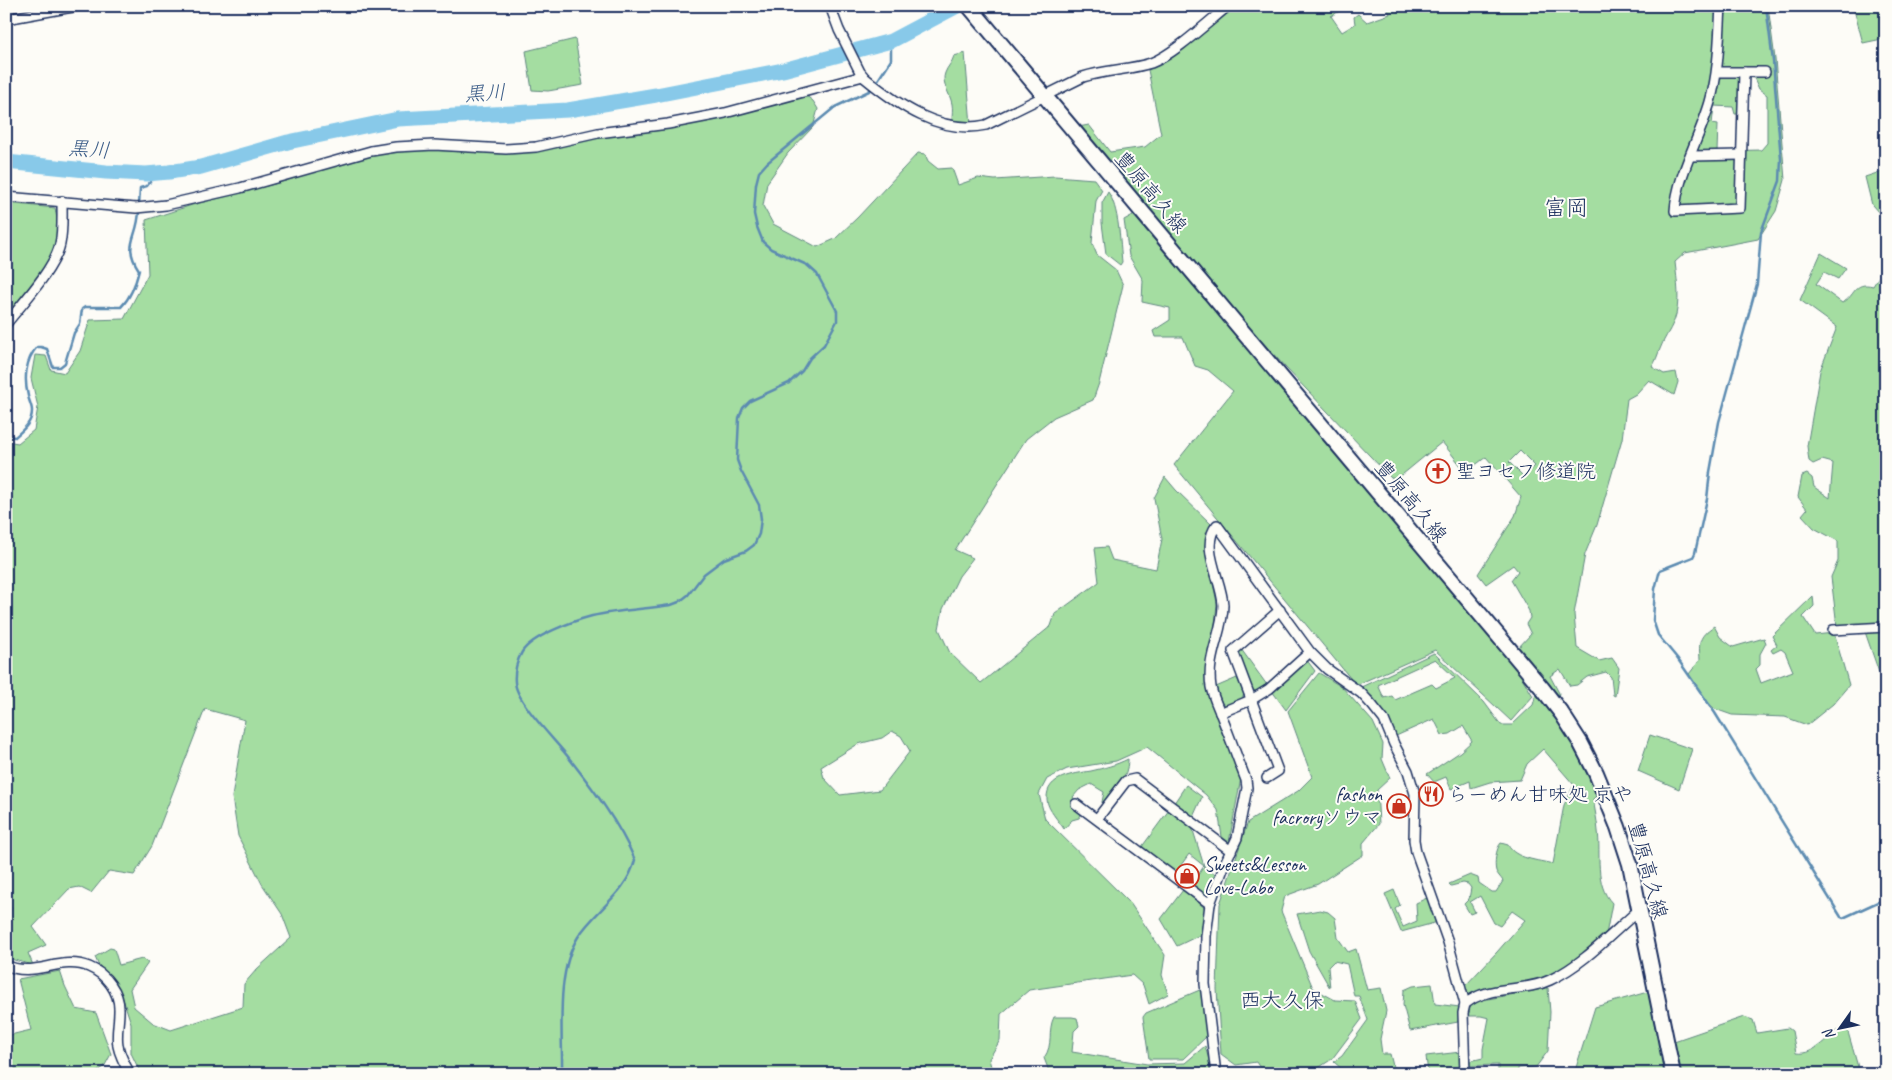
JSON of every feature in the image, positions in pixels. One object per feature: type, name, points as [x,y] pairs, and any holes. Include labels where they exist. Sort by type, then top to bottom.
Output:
[{"type":"main road","name":"豊原高久線","points":[[969,6],[1490,625],[1562,714],[1580,742],[1596,774],[1618,827],[1630,864],[1673,1074]]},
{"type":"street","points":[[6,18],[78,6]]},
{"type":"street","points":[[830,6],[839,30],[863,75],[880,90],[910,111],[956,127],[972,128],[986,125],[1083,77],[1098,72],[1153,62],[1166,55],[1228,6]]},
{"type":"street","points":[[1721,6],[1717,72],[1711,100],[1679,184],[1675,211],[1740,208],[1744,72]]},
{"type":"street","points":[[1717,72],[1765,72]]},
{"type":"street","points":[[6,197],[136,208],[166,205],[240,188],[371,151],[396,147],[434,145],[506,149],[536,147],[598,133],[668,124],[725,113],[863,75]]},
{"type":"street","points":[[1691,156],[1742,155]]},
{"type":"street","points":[[6,324],[56,257],[60,245],[62,201]]},
{"type":"street","points":[[1216,1074],[1205,984],[1206,936],[1210,904],[1241,824],[1248,788],[1211,687],[1211,658],[1223,606],[1210,541],[1211,531],[1217,524],[1310,652],[1372,704],[1384,720],[1408,771],[1416,797],[1414,840],[1416,852],[1448,942],[1465,1004],[1463,1013],[1465,1074]]},
{"type":"street","points":[[1267,778],[1278,772],[1233,651],[1280,610]]},
{"type":"street","points":[[1834,630],[1886,627]]},
{"type":"street","points":[[1220,713],[1251,700],[1269,689],[1310,652]]},
{"type":"street","points":[[1097,819],[1126,781],[1135,779],[1231,851]]},
{"type":"street","points":[[1076,804],[1210,904]]},
{"type":"street","points":[[1465,1004],[1478,996],[1550,980],[1592,953],[1640,909]]},
{"type":"street","points":[[6,965],[18,970],[28,970],[73,963],[87,966],[102,975],[114,990],[118,1000],[118,1046],[124,1064],[130,1074]]},
{"type":"green space","points":[[1234,6],[1348,6],[1331,16],[1342,32],[1355,24],[1354,17],[1358,14],[1367,22],[1390,14],[1386,6],[1768,6],[1775,59],[1785,180],[1776,211],[1758,239],[1685,253],[1675,262],[1678,292],[1676,314],[1652,367],[1664,374],[1676,372],[1678,382],[1674,395],[1649,380],[1636,394],[1627,399],[1622,439],[1597,525],[1585,554],[1574,614],[1577,648],[1599,661],[1612,658],[1619,668],[1615,696],[1613,695],[1611,677],[1606,672],[1587,677],[1577,685],[1570,686],[1560,669],[1550,676],[1559,693],[1553,714],[1567,734],[1599,794],[1593,799],[1599,840],[1600,878],[1606,895],[1612,903],[1606,935],[1590,951],[1548,978],[1467,996],[1465,986],[1525,920],[1512,911],[1500,926],[1494,923],[1480,896],[1470,902],[1475,912],[1470,914],[1464,904],[1469,899],[1471,888],[1468,884],[1463,883],[1451,886],[1449,884],[1470,875],[1478,878],[1479,883],[1492,892],[1496,892],[1503,881],[1495,868],[1497,852],[1501,843],[1508,845],[1511,850],[1521,856],[1553,864],[1564,805],[1574,785],[1543,749],[1527,764],[1520,780],[1490,782],[1471,788],[1470,781],[1451,789],[1446,777],[1434,782],[1427,774],[1460,752],[1472,741],[1463,726],[1450,734],[1442,735],[1434,719],[1396,736],[1386,716],[1373,697],[1359,688],[1434,653],[1484,702],[1501,725],[1512,725],[1533,705],[1536,694],[1517,660],[1518,648],[1531,634],[1526,624],[1530,618],[1529,611],[1511,580],[1518,571],[1513,565],[1486,584],[1478,574],[1515,516],[1521,497],[1486,457],[1466,472],[1442,442],[1397,479],[1391,478],[1285,367],[1135,200],[1078,127],[1089,125],[1110,152],[1145,147],[1161,134],[1148,70],[1172,57]],"holes":[[[1745,77],[1754,78],[1759,89],[1767,95],[1767,143],[1761,150],[1717,151],[1718,125],[1712,124],[1714,106],[1733,107],[1735,114],[1740,114]],[[1520,451],[1535,466],[1524,477],[1509,462]],[[1435,659],[1455,678],[1436,688],[1432,684],[1395,700],[1392,696],[1384,698],[1378,685]]]},
{"type":"green space","points":[[1853,6],[1886,6],[1886,43],[1882,39],[1863,43]]},
{"type":"green space","points":[[575,39],[583,85],[548,91],[532,90],[526,51]]},
{"type":"green space","points":[[965,53],[971,125],[952,120],[952,104],[944,81],[945,73],[954,56]]},
{"type":"green space","points":[[805,95],[813,101],[818,109],[813,127],[788,153],[767,183],[763,206],[773,224],[817,247],[835,239],[918,153],[925,154],[928,161],[938,169],[952,168],[958,185],[978,178],[995,180],[1055,176],[1094,179],[1102,190],[1096,201],[1092,243],[1097,255],[1116,270],[1123,285],[1099,383],[1093,400],[1054,417],[1026,439],[955,550],[973,558],[959,576],[943,609],[939,629],[950,653],[981,683],[1051,626],[1055,614],[1099,582],[1095,548],[1107,547],[1112,560],[1156,569],[1162,539],[1154,498],[1165,477],[1211,524],[1207,533],[1207,554],[1217,603],[1215,625],[1207,659],[1209,690],[1220,728],[1241,778],[1229,842],[1222,837],[1218,810],[1206,795],[1147,747],[1116,761],[1067,769],[1047,779],[1039,794],[1045,819],[1130,903],[1165,955],[1162,975],[1168,994],[1149,1004],[1143,985],[1132,975],[1029,990],[1001,1014],[1000,1040],[989,1059],[993,1074],[141,1074],[131,1053],[131,1023],[123,999],[113,981],[98,964],[95,957],[110,948],[114,949],[119,965],[142,959],[148,963],[130,989],[134,1007],[153,1023],[171,1030],[243,1007],[244,984],[257,969],[291,938],[282,914],[262,884],[238,836],[232,797],[245,720],[205,709],[152,846],[134,875],[109,871],[91,893],[79,887],[69,889],[33,927],[46,945],[28,953],[33,965],[14,960],[6,955],[6,920],[12,908],[6,903],[6,441],[18,443],[34,430],[38,407],[31,378],[35,355],[46,356],[51,370],[65,373],[80,351],[90,320],[124,319],[148,274],[146,220],[192,205],[282,182],[352,160],[392,151],[462,149],[598,137]],"holes":[[[892,731],[901,736],[910,751],[880,790],[840,795],[824,778],[821,767],[858,744],[882,738]]]},
{"type":"green space","points":[[1886,170],[1886,221],[1872,205],[1865,177]]},
{"type":"green space","points":[[1108,192],[1115,206],[1122,262],[1120,265],[1106,254],[1102,223],[1102,203]]},
{"type":"green space","points":[[6,203],[55,208],[58,228],[56,241],[46,265],[31,288],[6,319]]},
{"type":"green space","points":[[1133,215],[1511,659],[1533,696],[1511,721],[1435,650],[1356,685],[1174,465],[1233,391],[1208,370],[1195,366],[1183,337],[1155,337],[1153,331],[1170,320],[1170,308],[1142,302],[1143,280],[1129,256],[1124,220]]},
{"type":"green space","points":[[1821,253],[1846,268],[1838,279],[1824,272],[1816,284],[1842,303],[1858,287],[1873,286],[1886,265],[1886,681],[1882,681],[1863,626],[1837,626],[1831,577],[1838,561],[1838,541],[1814,528],[1802,515],[1807,509],[1798,497],[1802,476],[1807,474],[1812,478],[1814,487],[1830,498],[1833,463],[1822,460],[1813,464],[1809,461],[1807,446],[1820,371],[1837,327],[1800,300]]},
{"type":"green space","points":[[1813,596],[1814,606],[1803,617],[1815,635],[1834,633],[1849,685],[1833,704],[1807,725],[1785,717],[1732,715],[1715,709],[1706,701],[1689,674],[1700,660],[1700,644],[1705,633],[1714,626],[1720,637],[1733,647],[1764,638],[1766,643],[1760,654],[1760,665],[1756,669],[1761,683],[1793,671],[1785,652],[1781,649],[1773,653],[1771,650],[1777,645],[1772,636]]},
{"type":"green space","points":[[1241,649],[1267,685],[1258,692],[1251,689],[1237,656]]},
{"type":"green space","points":[[1306,659],[1315,671],[1286,710],[1272,691]]},
{"type":"green space","points":[[1319,673],[1342,687],[1373,722],[1383,744],[1382,759],[1390,778],[1377,790],[1379,824],[1363,843],[1363,855],[1318,884],[1285,896],[1281,911],[1313,988],[1335,1000],[1355,1001],[1362,1019],[1332,1059],[1309,1074],[1264,1074],[1256,1062],[1236,1065],[1221,1054],[1217,989],[1220,904],[1248,822],[1298,791],[1312,777],[1288,711]]},
{"type":"green space","points":[[1237,678],[1244,694],[1242,699],[1229,705],[1222,704],[1216,687]]},
{"type":"green space","points":[[1650,735],[1692,749],[1679,789],[1638,771]]},
{"type":"green space","points":[[1128,759],[1123,778],[1103,804],[1104,792],[1091,784],[1079,790],[1073,797],[1083,812],[1079,818],[1072,820],[1064,829],[1051,811],[1048,803],[1048,791],[1051,785],[1069,775],[1091,771]]},
{"type":"green space","points":[[1186,785],[1202,797],[1193,817],[1174,803]]},
{"type":"green space","points":[[1169,810],[1192,827],[1204,866],[1189,854],[1176,872],[1141,848]]},
{"type":"green space","points":[[1204,866],[1218,876],[1210,898],[1192,884]]},
{"type":"green space","points":[[1183,890],[1206,909],[1202,934],[1177,946],[1161,919]]},
{"type":"green space","points":[[1394,890],[1400,905],[1395,909],[1403,927],[1417,921],[1416,903],[1429,897],[1438,922],[1401,932],[1385,894]]},
{"type":"green space","points":[[1320,910],[1328,912],[1335,918],[1338,938],[1348,952],[1356,949],[1367,990],[1381,988],[1386,1011],[1380,1039],[1382,1054],[1390,1054],[1395,1074],[1355,1074],[1353,1072],[1351,1074],[1341,1074],[1343,1070],[1334,1062],[1342,1056],[1368,1020],[1359,996],[1354,996],[1347,964],[1334,961],[1328,967],[1330,988],[1309,951],[1297,914]]},
{"type":"green space","points":[[60,971],[76,1009],[96,1013],[111,1054],[104,1067],[94,1074],[6,1074],[6,1036],[31,1030],[18,979]]},
{"type":"green space","points":[[1432,984],[1435,1004],[1460,1007],[1458,1022],[1410,1031],[1403,1005],[1404,990],[1413,986]]},
{"type":"green space","points":[[1548,988],[1550,1012],[1548,1051],[1536,1067],[1518,1068],[1518,1074],[1498,1074],[1498,1065],[1470,1066],[1470,1061],[1483,1058],[1489,1018],[1468,1016],[1471,1004],[1477,1001]]},
{"type":"green space","points":[[1202,989],[1207,1036],[1183,1059],[1149,1059],[1143,1017],[1146,1013]]},
{"type":"green space","points":[[1651,991],[1668,1074],[1574,1074],[1595,1007]]},
{"type":"green space","points":[[1054,1017],[1077,1018],[1079,1026],[1074,1031],[1072,1052],[1147,1064],[1185,1063],[1205,1046],[1213,1074],[1050,1074],[1044,1058],[1049,1048]]},
{"type":"green space","points":[[1744,1017],[1753,1020],[1757,1033],[1788,1028],[1792,1031],[1796,1053],[1803,1053],[1816,1048],[1846,1025],[1860,1074],[1680,1074],[1674,1041]]},
{"type":"green space","points":[[1461,1052],[1461,1074],[1428,1074],[1426,1056]]},
{"type":"waterway","name":"黒川","points":[[6,162],[106,172],[146,174],[169,172],[201,167],[288,142],[398,119],[568,110],[783,70],[891,41],[957,6]]},
{"type":"waterway","points":[[1766,6],[1773,61],[1781,159],[1780,181],[1761,232],[1757,284],[1719,422],[1707,499],[1695,553],[1693,557],[1660,570],[1655,589],[1653,620],[1658,635],[1677,658],[1715,713],[1841,917],[1843,918],[1880,901],[1886,905]]},
{"type":"waterway","points":[[876,83],[891,60],[891,41]]},
{"type":"waterway","points":[[562,1074],[561,1022],[563,986],[571,952],[585,927],[625,882],[635,860],[614,820],[597,795],[522,700],[515,682],[517,662],[522,652],[534,640],[574,621],[602,614],[671,605],[679,602],[688,595],[704,574],[724,559],[746,551],[754,545],[759,534],[761,519],[759,505],[737,460],[739,418],[743,408],[750,401],[789,383],[802,371],[810,358],[824,345],[837,321],[837,311],[817,274],[807,265],[771,249],[763,242],[754,214],[756,184],[759,172],[767,163],[835,107],[869,91],[872,87]]},
{"type":"waterway","points":[[139,206],[140,188],[147,186],[157,173]]},
{"type":"waterway","points":[[6,436],[15,437],[26,426],[32,415],[28,398],[26,370],[30,358],[37,347],[47,349],[53,367],[60,367],[65,363],[74,333],[80,324],[82,309],[85,307],[121,307],[130,295],[139,270],[134,261],[131,247],[139,211]]},
{"type":"place","name":"聖ヨセフ修道院","points":[[1438,471]]},
{"type":"place","name":"らーめん甘味処 京や","points":[[1431,794]]},
{"type":"place","name":"fashon facroryソウマ","points":[[1399,806]]},
{"type":"place","name":"Sweets&Lesson Love-Labo","points":[[1187,876]]},
{"type":"district","name":"富岡","points":[[1566,208]]},
{"type":"district","name":"西大久保","points":[[1282,1000]]}]
